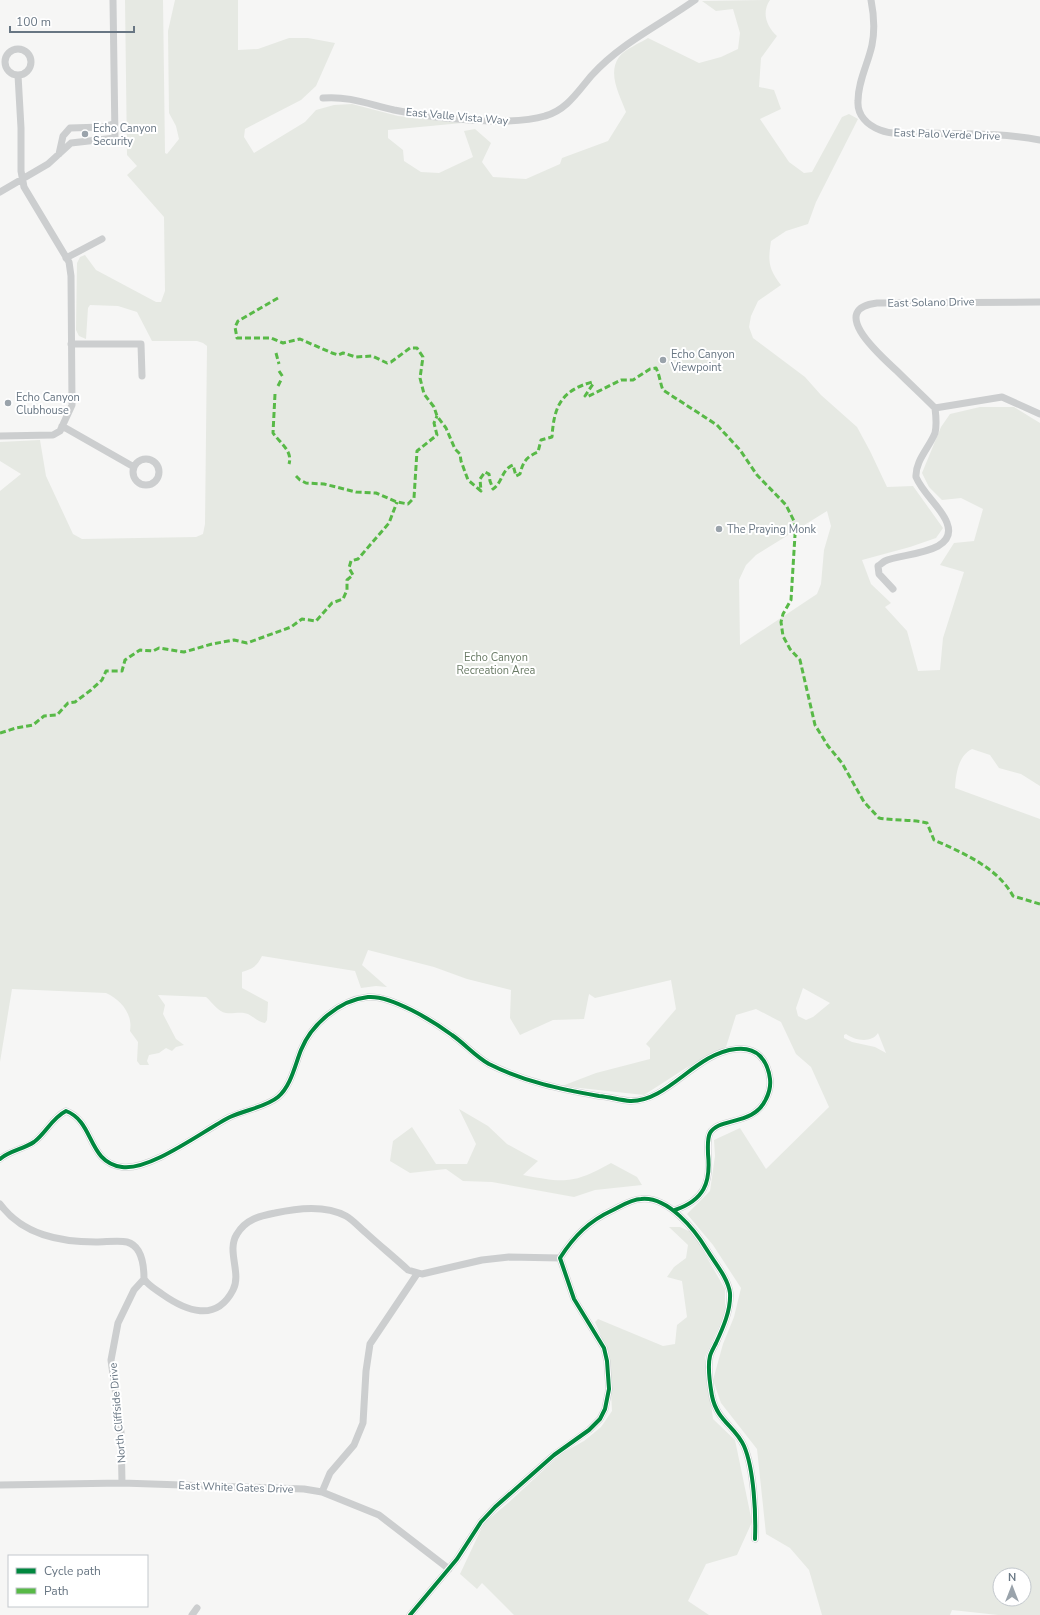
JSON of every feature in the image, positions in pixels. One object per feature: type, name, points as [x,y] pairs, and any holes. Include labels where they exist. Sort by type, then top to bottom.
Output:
[{"type":"street","points":[[0,192],[48,164],[74,142],[115,138],[113,0]]},
{"type":"street","name":"East Valle Vista Way","points":[[322,98],[346,98],[415,113],[488,121],[510,121],[545,116],[567,104],[614,54],[695,0]]},
{"type":"street","name":"East Palo Verde Drive","points":[[871,0],[874,30],[872,44],[859,88],[858,101],[860,113],[864,119],[873,126],[895,134],[983,135],[1040,140]]},
{"type":"street","points":[[0,436],[53,435],[60,431],[72,405],[72,276],[66,258],[28,195],[22,180],[18,75]]},
{"type":"street","points":[[59,154],[63,136],[70,128],[103,127],[114,124]]},
{"type":"street","points":[[66,258],[102,239]]},
{"type":"street","name":"East Solano Drive","points":[[935,408],[866,341],[856,323],[856,314],[862,307],[867,304],[990,301],[1040,302]]},
{"type":"street","points":[[72,344],[141,344],[142,376]]},
{"type":"street","points":[[893,589],[879,574],[878,566],[885,560],[911,555],[933,548],[942,543],[950,531],[947,521],[923,490],[916,477],[920,460],[935,433],[935,408],[1002,397],[1038,412]]},
{"type":"street","points":[[62,426],[134,467]]},
{"type":"street","points":[[0,1159],[32,1144],[42,1136],[58,1115],[66,1111],[75,1115],[84,1125],[102,1158],[119,1167],[132,1167],[168,1153],[229,1118],[277,1098],[284,1090],[311,1031],[332,1012],[354,1001],[368,998],[382,998],[401,1005],[453,1035],[487,1063],[506,1072],[550,1088],[630,1101],[645,1099],[656,1094],[707,1058],[722,1051],[740,1048],[758,1053],[765,1061],[770,1077],[770,1087],[764,1104],[756,1112],[740,1120],[716,1126],[709,1134],[708,1181],[703,1190],[692,1203],[675,1210]]},
{"type":"street","points":[[560,1258],[577,1234],[586,1226],[601,1215],[641,1198],[654,1201],[675,1210],[699,1237],[724,1278],[730,1293],[726,1319],[710,1356],[710,1383],[717,1412],[744,1446],[749,1465],[756,1519],[755,1539]]},
{"type":"street","points":[[0,1204],[8,1214],[32,1231],[69,1242],[127,1242],[136,1247],[139,1253],[144,1269],[144,1279],[148,1285],[172,1302],[189,1310],[203,1312],[221,1305],[228,1300],[235,1288],[233,1246],[236,1234],[246,1223],[254,1218],[295,1208],[332,1211],[347,1217],[408,1270],[417,1274],[434,1272],[482,1260],[509,1257],[560,1258]]},
{"type":"street","points":[[410,1615],[450,1568],[482,1522],[495,1507],[554,1455],[589,1430],[600,1419],[605,1409],[609,1389],[607,1361],[604,1348],[574,1299],[560,1258]]},
{"type":"street","points":[[322,1492],[330,1473],[354,1445],[363,1423],[366,1371],[370,1344],[417,1274]]},
{"type":"street","name":"North Cliffside Drive","points":[[122,1483],[121,1432],[111,1360],[118,1323],[134,1290],[144,1279]]},
{"type":"street","name":"East White Gates Drive","points":[[0,1485],[122,1483],[304,1489],[322,1492],[379,1515],[450,1568]]},
{"type":"street","points":[[192,1615],[197,1608]]},
{"type":"green space","name":"Echo Canyon Recreation Area","points":[[125,0],[163,0],[165,153],[167,154],[179,139],[176,126],[169,113],[168,31],[175,0],[238,0],[238,50],[258,49],[289,38],[308,38],[335,43],[316,86],[301,100],[245,129],[244,137],[254,153],[305,122],[316,110],[334,105],[352,104],[398,116],[462,123],[388,130],[388,138],[403,150],[404,161],[421,172],[439,173],[473,157],[464,131],[475,129],[491,143],[482,162],[493,177],[526,179],[560,164],[562,158],[608,141],[626,112],[618,92],[614,77],[614,70],[619,57],[629,49],[648,38],[699,63],[721,57],[738,49],[740,33],[733,9],[716,11],[702,1],[770,0],[766,10],[766,20],[770,28],[777,36],[761,58],[759,87],[774,90],[781,109],[760,119],[789,162],[804,173],[812,172],[842,117],[849,114],[858,119],[816,202],[808,224],[786,231],[771,241],[769,259],[771,269],[781,285],[758,301],[751,316],[749,327],[753,338],[805,377],[821,395],[857,427],[887,487],[913,486],[943,528],[936,538],[910,547],[862,560],[871,584],[891,603],[885,607],[907,631],[918,671],[940,670],[943,638],[964,572],[940,565],[954,543],[974,541],[983,509],[961,498],[942,500],[929,487],[922,473],[941,427],[950,414],[980,407],[1014,407],[1040,423],[1040,786],[1021,774],[999,768],[990,755],[972,749],[967,752],[961,761],[957,771],[955,788],[1040,819],[1040,1615],[998,1615],[952,1610],[950,1615],[822,1615],[809,1570],[790,1548],[766,1534],[757,1449],[721,1403],[713,1380],[723,1344],[734,1317],[741,1288],[713,1245],[687,1214],[710,1191],[715,1156],[714,1140],[740,1128],[766,1169],[829,1107],[811,1067],[796,1054],[781,1022],[756,1009],[736,1015],[726,1047],[686,1068],[644,1095],[562,1086],[596,1073],[650,1059],[650,1048],[646,1044],[676,1009],[671,980],[595,998],[589,994],[584,1019],[553,1020],[520,1035],[510,1018],[511,990],[467,979],[434,967],[368,950],[362,965],[387,987],[376,986],[361,988],[355,971],[262,956],[254,967],[242,972],[242,988],[268,1002],[267,1020],[265,1023],[260,1022],[245,1013],[223,1012],[206,997],[158,995],[165,1005],[163,1014],[176,1039],[184,1045],[176,1047],[172,1051],[166,1048],[159,1053],[149,1055],[147,1061],[149,1065],[140,1065],[137,1061],[138,1042],[130,1031],[130,1019],[128,1013],[121,1004],[106,993],[12,989],[0,1062],[0,491],[21,474],[0,461],[0,442],[40,440],[46,476],[73,534],[82,539],[196,537],[203,534],[205,524],[207,346],[197,341],[152,341],[137,312],[118,306],[90,305],[88,308],[86,339],[79,336],[76,330],[77,263],[80,257],[85,255],[96,270],[156,302],[161,302],[165,291],[164,217],[127,175],[137,166],[127,155]],"holes":[[[827,511],[831,526],[824,550],[821,584],[817,594],[740,645],[739,580],[746,565],[756,555]],[[803,988],[830,1003],[813,1017],[806,1020],[798,1016],[796,1008]],[[878,1033],[886,1053],[875,1047],[852,1042],[844,1038],[844,1035],[846,1034],[853,1038],[867,1040],[871,1039]]]},
{"type":"green space","points":[[459,1109],[488,1126],[507,1144],[538,1161],[523,1175],[568,1180],[587,1175],[611,1163],[637,1177],[642,1185],[595,1190],[574,1197],[492,1182],[463,1181],[446,1169],[410,1173],[390,1161],[393,1141],[412,1127],[436,1164],[467,1164],[476,1144]]},
{"type":"green space","points":[[669,1227],[680,1227],[693,1233],[725,1289],[725,1314],[705,1357],[713,1419],[735,1440],[752,1522],[737,1555],[706,1564],[688,1601],[709,1615],[514,1615],[482,1583],[477,1589],[460,1574],[484,1523],[562,1453],[584,1441],[601,1427],[612,1411],[609,1355],[595,1322],[598,1319],[663,1346],[675,1344],[677,1325],[687,1317],[682,1281],[667,1277],[674,1267],[686,1258],[688,1245]]},
{"type":"marked path","points":[[278,298],[238,321],[235,327],[237,338],[271,338],[283,343],[300,339],[338,355],[343,353],[356,357],[372,356],[387,363],[391,362],[410,348],[417,348],[423,357],[420,378],[424,394],[434,407],[437,416],[446,428],[455,449],[460,454],[468,480],[481,491],[480,479],[485,472],[489,474],[493,489],[499,483],[509,467],[513,465],[516,476],[520,474],[522,466],[526,460],[538,452],[541,440],[552,437],[557,408],[566,395],[573,390],[592,382],[593,384],[585,396],[587,397],[621,380],[633,380],[650,369],[656,368],[663,390],[717,425],[740,450],[757,475],[786,505],[795,523],[791,600],[783,614],[781,622],[783,636],[790,649],[800,660],[815,725],[828,746],[842,763],[864,802],[879,818],[927,823],[934,840],[968,856],[989,869],[998,877],[1013,896],[1040,904]]},
{"type":"marked path","points":[[276,353],[279,364]]},
{"type":"marked path","points":[[279,371],[283,377]]},
{"type":"marked path","points":[[278,386],[281,380]]},
{"type":"marked path","points":[[275,394],[273,433],[288,451],[290,459],[289,464]]},
{"type":"marked path","points":[[296,476],[306,483],[324,484],[356,492],[376,493],[397,502],[408,504],[414,498],[417,451],[437,435],[434,423],[437,416]]},
{"type":"marked path","points":[[0,733],[33,725],[44,716],[57,715],[68,703],[75,702],[91,690],[102,680],[106,671],[122,671],[125,660],[140,650],[153,651],[159,648],[184,652],[212,644],[234,640],[247,643],[291,627],[302,619],[316,621],[332,603],[343,599],[347,590],[347,580],[353,575],[349,568],[351,561],[358,559],[389,523],[397,502]]},
{"type":"cycle path","points":[[0,1159],[34,1142],[61,1114],[66,1111],[75,1116],[82,1124],[97,1150],[103,1158],[111,1164],[122,1167],[134,1167],[147,1163],[177,1148],[230,1117],[261,1106],[278,1097],[286,1087],[295,1069],[301,1050],[319,1023],[327,1015],[347,1003],[357,999],[377,997],[400,1004],[423,1016],[452,1035],[484,1061],[516,1076],[557,1088],[626,1101],[644,1099],[657,1094],[694,1067],[721,1052],[743,1049],[758,1054],[766,1064],[770,1076],[770,1087],[766,1099],[761,1108],[753,1113],[714,1128],[708,1138],[709,1164],[707,1182],[704,1189],[693,1201],[675,1210]]},
{"type":"cycle path","points":[[410,1615],[457,1559],[481,1522],[495,1507],[554,1455],[589,1430],[600,1419],[605,1409],[609,1389],[607,1361],[604,1348],[574,1299],[560,1258],[571,1243],[589,1224],[604,1214],[638,1199],[651,1200],[661,1203],[680,1216],[702,1242],[721,1271],[729,1287],[730,1299],[728,1312],[710,1356],[709,1376],[714,1405],[722,1418],[740,1439],[747,1456],[754,1492],[755,1539]]},
{"type":"place","name":"Echo Canyon Security","points":[[85,134]]},
{"type":"place","name":"Echo Canyon Viewpoint","points":[[663,360]]},
{"type":"place","name":"Echo Canyon Clubhouse","points":[[8,403]]},
{"type":"place","name":"The Praying Monk","points":[[719,529]]}]
